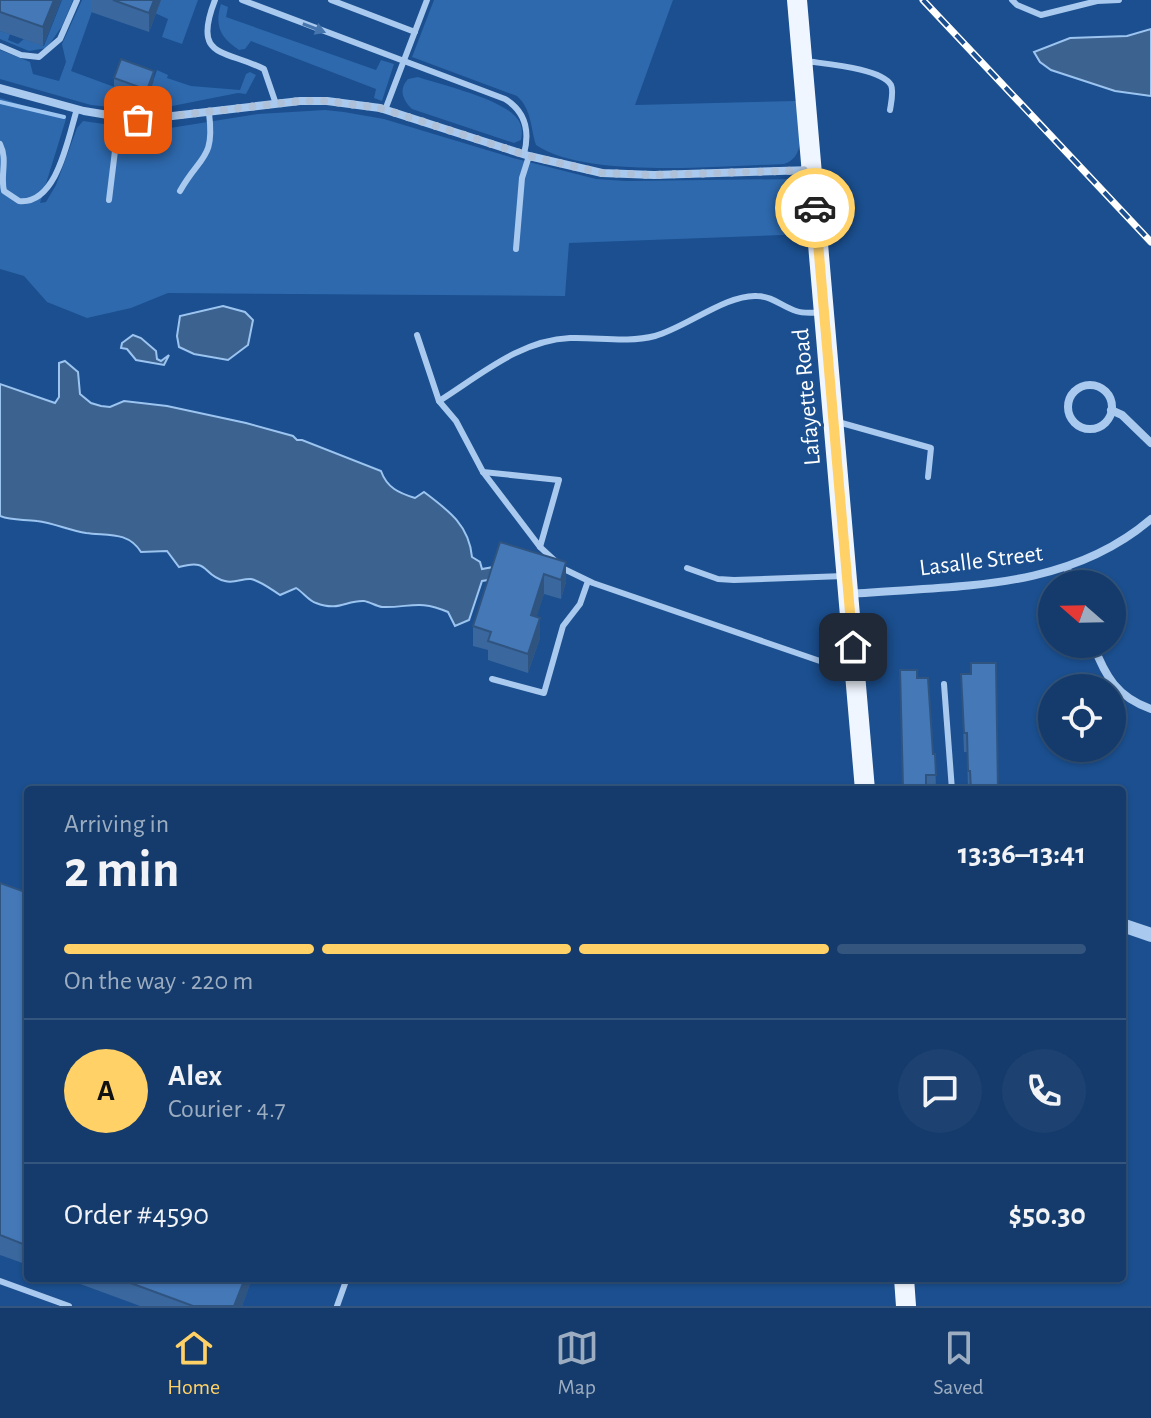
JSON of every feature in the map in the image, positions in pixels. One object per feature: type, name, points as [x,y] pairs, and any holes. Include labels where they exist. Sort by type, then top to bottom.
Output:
[{"type":"main road","name":"Lafayette Road","points":[[797,0],[865,786]]},
{"type":"main road","points":[[904,1282],[906,1306]]},
{"type":"street","points":[[0,88],[77,109],[138,120],[327,101],[385,110],[526,155],[602,173],[654,175],[812,170]]},
{"type":"street","points":[[1092,385],[1107,393],[1111,410],[1107,421],[1101,426],[1088,429],[1076,424],[1068,406],[1076,390],[1092,385]]},
{"type":"street","points":[[1111,410],[1122,415],[1151,443]]},
{"type":"street","name":"Lasalle Street","points":[[848,585],[1021,579],[1067,568],[1117,544],[1151,519]]},
{"type":"street","points":[[1099,658],[1110,682],[1133,702],[1151,709]]},
{"type":"street","points":[[1126,926],[1151,935]]},
{"type":"lane","points":[[0,46],[21,55],[39,57],[60,39],[77,0]]},
{"type":"lane","points":[[215,0],[206,32],[209,42],[226,56],[264,69],[276,104]]},
{"type":"lane","points":[[242,0],[403,63],[498,96],[517,107],[527,135],[516,249]]},
{"type":"lane","points":[[331,0],[415,32]]},
{"type":"lane","points":[[385,110],[427,0]]},
{"type":"lane","points":[[1012,0],[1041,15],[1097,1],[1119,0]]},
{"type":"lane","points":[[803,61],[870,72],[882,78],[890,83],[892,89],[890,110]]},
{"type":"lane","points":[[0,144],[5,161],[1,177],[4,191],[19,201],[34,200],[44,194],[52,182],[77,109]]},
{"type":"lane","points":[[180,191],[208,153],[212,135],[209,113]]},
{"type":"lane","points":[[109,200],[119,118]]},
{"type":"lane","points":[[439,401],[533,345],[567,338],[634,339],[657,335],[725,304],[755,295],[772,299],[798,312],[824,313]]},
{"type":"lane","points":[[417,335],[439,401],[456,421],[483,472],[540,547],[564,569],[588,581],[856,673]]},
{"type":"lane","points":[[834,421],[931,448],[928,477]]},
{"type":"lane","points":[[483,472],[559,480],[540,547]]},
{"type":"lane","points":[[687,568],[718,579],[848,585]]},
{"type":"lane","points":[[492,679],[544,693],[563,626],[580,604],[588,581]]},
{"type":"lane","points":[[944,684],[952,786]]},
{"type":"lane","points":[[0,1281],[69,1306]]},
{"type":"lane","points":[[337,1306],[346,1282]]},
{"type":"shaded area","points":[[62,0],[73,0],[62,26],[47,48],[29,51],[0,39],[0,31],[10,34],[8,40],[18,44],[24,39],[44,46]]},
{"type":"shaded area","points":[[82,0],[96,0],[71,71],[147,99],[157,70],[168,75],[167,78],[191,86],[240,90],[246,74],[256,75],[246,94],[147,111],[91,105],[0,79],[0,50],[30,62],[33,74],[59,81],[66,62],[62,44]]},
{"type":"shaded area","points":[[160,0],[198,0],[182,44],[162,37],[168,19],[155,13]]},
{"type":"shaded area","points":[[434,0],[673,0],[635,105],[796,101],[800,128],[797,154],[784,164],[691,168],[620,166],[558,156],[536,145],[528,113],[517,96],[412,57]]},
{"type":"shaded area","points":[[221,4],[228,7],[226,17],[376,70],[381,60],[394,64],[382,101],[374,98],[376,89],[251,41],[245,49],[239,50],[221,31],[218,19]]},
{"type":"shaded area","points":[[1151,29],[1151,96],[1115,91],[1051,70],[1040,62],[1034,52],[1070,38],[1127,36]]},
{"type":"shaded area","points":[[418,77],[507,109],[521,124],[521,140],[514,143],[412,109],[402,91],[408,79]]},
{"type":"shaded area","points":[[0,98],[66,119],[40,203],[46,202],[56,185],[77,128],[83,121],[132,128],[170,128],[258,114],[325,110],[384,119],[596,179],[794,179],[804,185],[807,234],[569,243],[565,296],[168,293],[131,308],[87,318],[47,302],[24,276],[0,269]]},
{"type":"shaded area","points":[[223,306],[245,312],[253,320],[248,345],[228,360],[194,354],[179,347],[180,316]]},
{"type":"shaded area","points":[[133,335],[156,351],[157,359],[161,361],[169,355],[164,365],[136,360],[127,349],[121,348],[122,343]]},
{"type":"shaded area","points":[[65,361],[78,372],[80,394],[91,403],[110,407],[124,401],[167,406],[246,423],[293,436],[381,471],[390,486],[404,494],[415,498],[424,492],[462,527],[472,557],[480,562],[482,569],[493,567],[488,580],[482,581],[469,620],[455,626],[448,612],[421,605],[382,607],[364,601],[324,605],[313,602],[296,588],[280,595],[251,579],[228,582],[201,566],[179,567],[167,551],[141,552],[136,545],[123,538],[0,516],[0,384],[55,403],[59,397],[59,363]]},
{"type":"building","points":[[0,0],[54,0],[43,27],[0,12]]},
{"type":"building","points":[[113,0],[154,0],[149,13]]},
{"type":"building","points":[[121,59],[154,71],[147,90],[114,78]]},
{"type":"building","points":[[500,542],[566,562],[561,580],[544,574],[531,615],[540,618],[528,654],[488,641],[491,632],[473,626]]},
{"type":"building","points":[[971,663],[996,663],[998,786],[971,786],[961,674],[971,674]]},
{"type":"building","points":[[900,670],[917,670],[917,678],[928,678],[936,775],[926,775],[926,786],[903,786]]},
{"type":"building","points":[[0,883],[24,892],[24,1244],[0,1235]]},
{"type":"building","points":[[128,1282],[243,1282],[234,1306],[193,1306]]},
{"type":"waterway","points":[[0,102],[64,117]]},
{"type":"railway","points":[[923,0],[1151,242]]},
{"type":"way so far","points":[[138,120],[300,101],[353,103],[380,108],[547,161],[602,173],[654,175],[812,170],[815,208]]},
{"type":"route","points":[[815,208],[853,647]]}]
